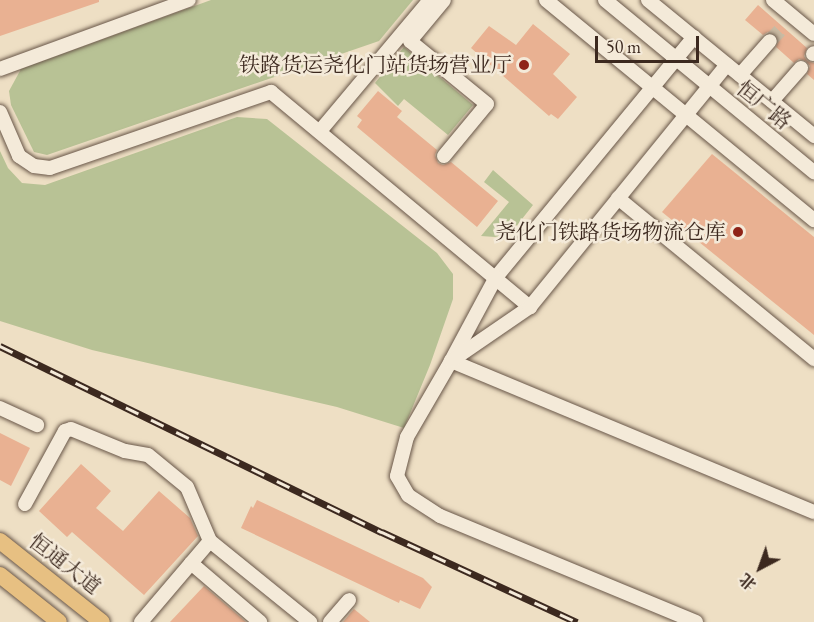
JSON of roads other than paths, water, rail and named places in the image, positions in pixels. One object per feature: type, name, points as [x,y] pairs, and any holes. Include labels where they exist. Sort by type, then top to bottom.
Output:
[{"type":"main road","name":"恒通大道","points":[[0,541],[102,622]]},
{"type":"main road","points":[[0,575],[59,622]]},
{"type":"street","points":[[0,69],[189,0]]},
{"type":"street","points":[[320,131],[430,0]]},
{"type":"street","points":[[444,0],[410,41],[487,104],[444,156]]},
{"type":"street","points":[[546,0],[814,219]]},
{"type":"street","name":"恒广路","points":[[605,0],[814,172]]},
{"type":"street","name":"恒广路","points":[[648,0],[814,136]]},
{"type":"street","points":[[773,0],[814,34]]},
{"type":"street","points":[[783,27],[792,16]]},
{"type":"street","points":[[694,37],[496,277],[402,447],[397,476],[408,495],[440,516],[696,622]]},
{"type":"street","points":[[740,75],[770,42]]},
{"type":"street","points":[[451,361],[530,307],[727,65]]},
{"type":"street","points":[[772,101],[801,68]]},
{"type":"street","points":[[0,112],[20,156],[34,166],[50,168],[271,92],[530,307]]},
{"type":"street","points":[[618,198],[814,359]]},
{"type":"street","points":[[451,361],[814,512]]},
{"type":"street","points":[[0,408],[37,425]]},
{"type":"street","points":[[25,504],[58,440],[65,431],[71,429],[125,451],[148,455],[187,487],[210,541],[310,622]]},
{"type":"street","points":[[141,622],[210,541]]},
{"type":"street","points":[[191,563],[260,622]]},
{"type":"street","points":[[330,622],[349,600]]},
{"type":"tunnel","points":[[770,41],[783,27]]},
{"type":"railway","points":[[0,346],[382,532],[577,622]]},
{"type":"place","name":"铁路货运尧化门站货场营业厅","points":[[524,65]]},
{"type":"place","name":"尧化门铁路货场物流仓库","points":[[738,232]]}]
